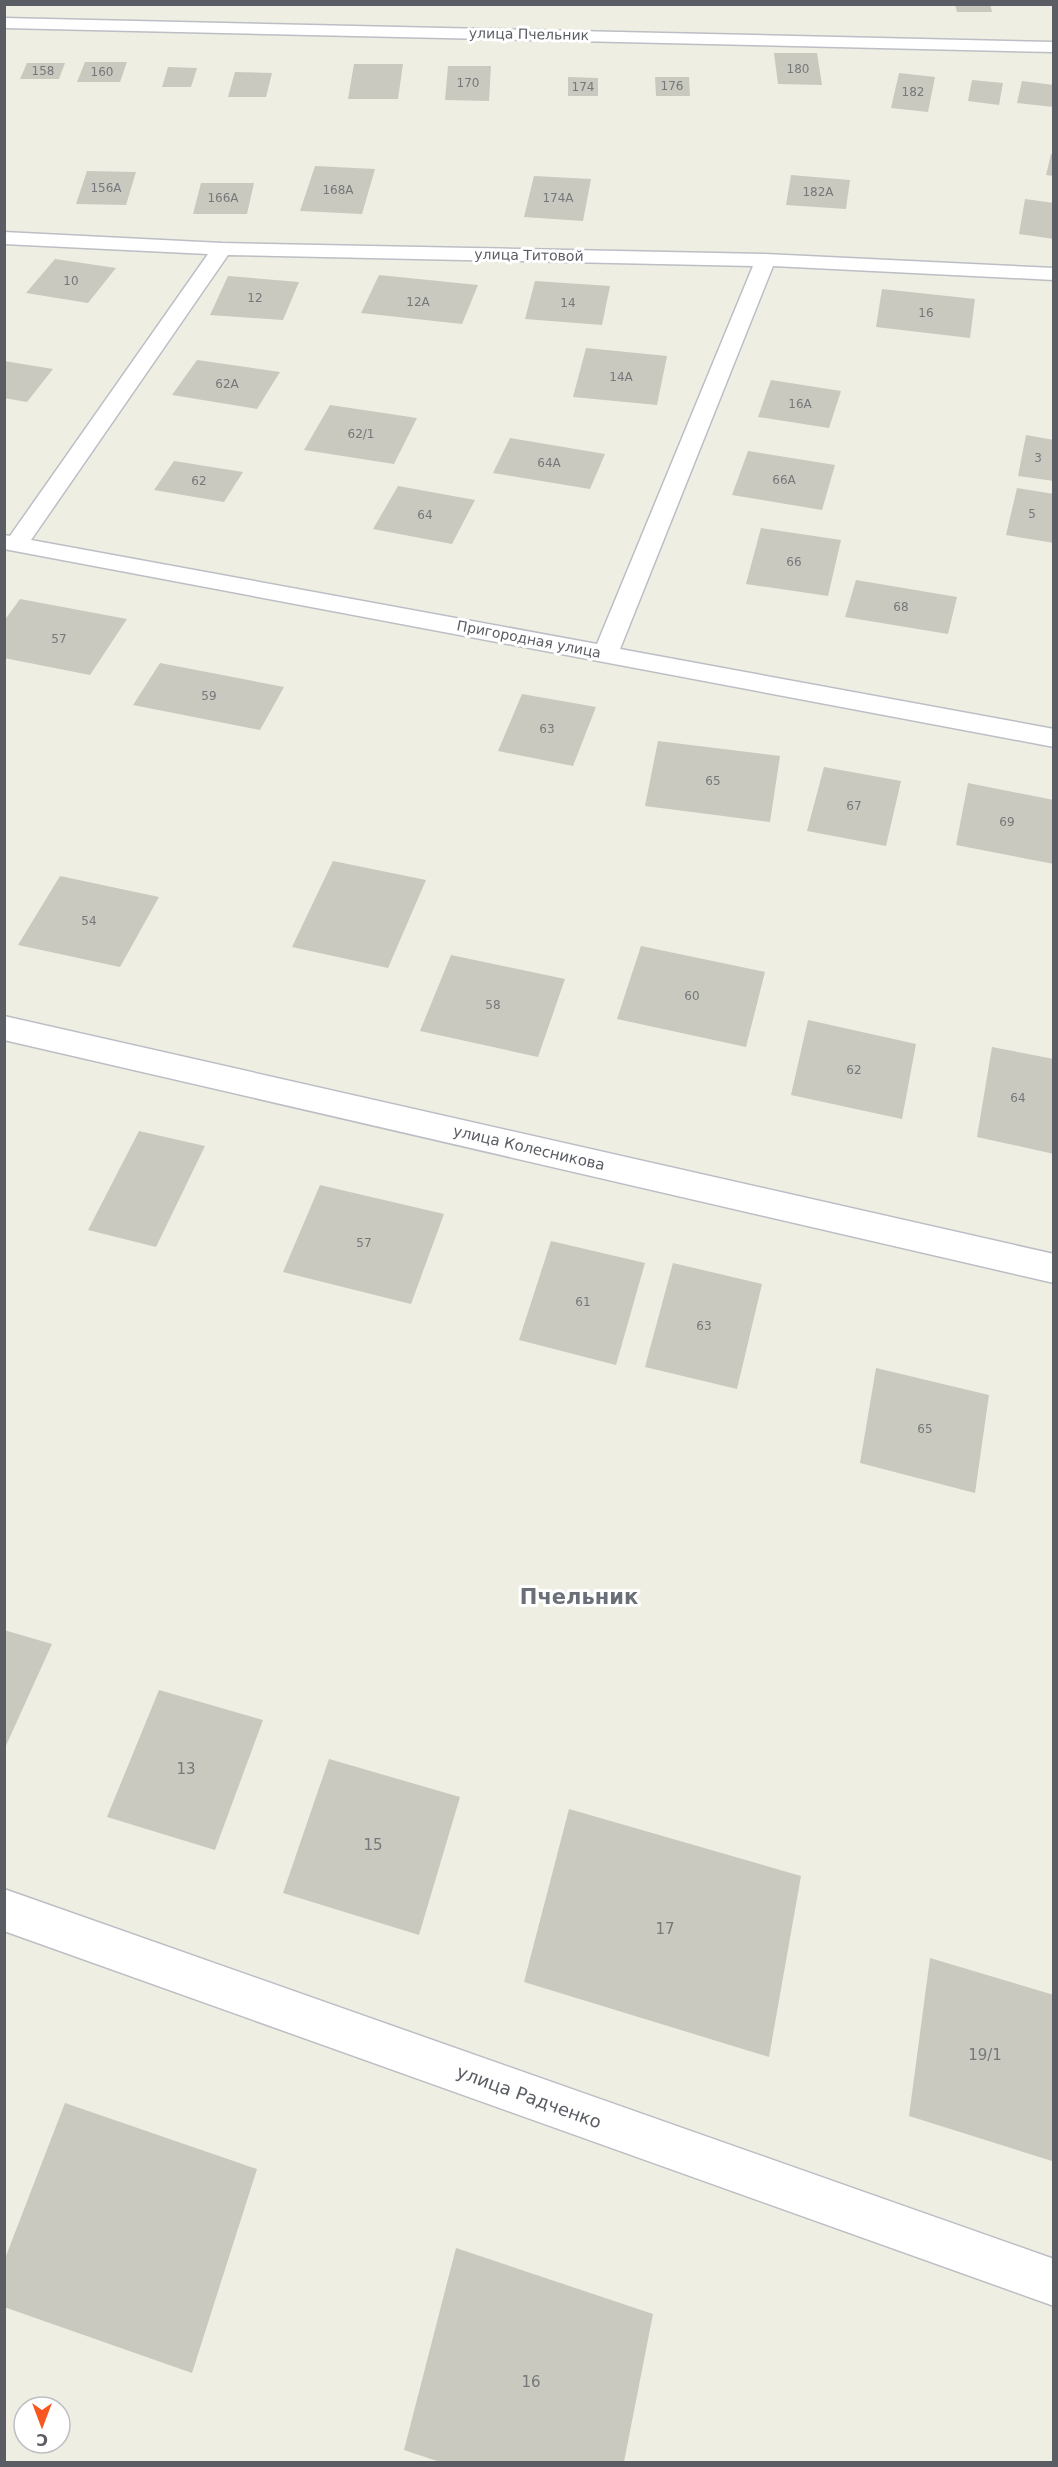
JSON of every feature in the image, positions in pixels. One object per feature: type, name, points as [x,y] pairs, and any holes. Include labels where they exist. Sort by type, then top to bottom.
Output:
[{"type":"street","name":"улица Пчельник","points":[[4,23],[1053,47]]},
{"type":"street","name":"улица Титовой","points":[[4,238],[222,249],[927,266],[1053,274]]},
{"type":"street","points":[[10,543],[222,249]]},
{"type":"street","points":[[606,653],[765,261]]},
{"type":"street","name":"Пригородная улица","points":[[10,543],[1053,738]]},
{"type":"street","name":"улица Колесникова","points":[[4,1028],[1053,1269]]},
{"type":"street","name":"улица Радченко","points":[[4,1910],[1053,2283]]},
{"type":"building","points":[[955,4],[990,4],[992,12],[957,12]]},
{"type":"building","points":[[774,53],[817,53],[822,85],[778,84]]},
{"type":"building","points":[[85,62],[127,62],[120,82],[77,82]]},
{"type":"building","points":[[27,63],[65,63],[59,79],[20,79]]},
{"type":"building","points":[[354,64],[403,64],[398,99],[348,99]]},
{"type":"building","points":[[448,66],[491,66],[489,101],[445,100]]},
{"type":"building","points":[[168,67],[197,68],[191,87],[162,87]]},
{"type":"building","points":[[235,72],[272,73],[266,97],[228,97]]},
{"type":"building","points":[[899,73],[935,77],[928,112],[891,108]]},
{"type":"building","points":[[568,77],[598,78],[598,96],[568,96]]},
{"type":"building","points":[[655,77],[689,77],[690,96],[656,96]]},
{"type":"building","points":[[972,80],[1003,83],[999,105],[968,101]]},
{"type":"building","points":[[1022,81],[1054,85],[1054,107],[1017,103]]},
{"type":"building","points":[[1051,154],[1054,154],[1054,176],[1046,175]]},
{"type":"building","points":[[315,166],[375,169],[362,214],[300,211]]},
{"type":"building","points":[[87,171],[136,172],[126,205],[76,204]]},
{"type":"building","points":[[791,175],[850,180],[846,209],[786,205]]},
{"type":"building","points":[[534,176],[591,179],[583,221],[524,217]]},
{"type":"building","points":[[201,183],[254,183],[247,214],[193,214]]},
{"type":"building","points":[[1025,199],[1054,203],[1054,239],[1019,234]]},
{"type":"building","points":[[55,259],[116,268],[88,303],[26,293]]},
{"type":"building","points":[[379,275],[478,285],[462,324],[361,313]]},
{"type":"building","points":[[228,276],[299,282],[283,320],[210,315]]},
{"type":"building","points":[[535,281],[610,286],[602,325],[525,319]]},
{"type":"building","points":[[882,289],[975,299],[970,338],[876,327]]},
{"type":"building","points":[[586,348],[667,356],[657,405],[573,397]]},
{"type":"building","points":[[197,360],[280,372],[257,409],[172,395]]},
{"type":"building","points":[[4,361],[53,369],[27,402],[4,398]]},
{"type":"building","points":[[771,380],[841,391],[829,428],[758,417]]},
{"type":"building","points":[[330,405],[417,418],[394,464],[304,450]]},
{"type":"building","points":[[1026,435],[1054,440],[1054,481],[1018,476]]},
{"type":"building","points":[[510,438],[605,454],[590,489],[493,473]]},
{"type":"building","points":[[748,451],[835,465],[822,510],[732,495]]},
{"type":"building","points":[[174,461],[243,472],[224,502],[154,490]]},
{"type":"building","points":[[398,486],[475,500],[452,544],[373,529]]},
{"type":"building","points":[[1017,488],[1054,494],[1054,543],[1006,535]]},
{"type":"building","points":[[761,528],[841,540],[828,596],[746,584]]},
{"type":"building","points":[[856,580],[957,597],[948,634],[845,617]]},
{"type":"building","points":[[20,599],[127,619],[90,675],[4,658],[4,621]]},
{"type":"building","points":[[160,663],[284,687],[260,730],[133,705]]},
{"type":"building","points":[[522,694],[596,707],[573,766],[498,751]]},
{"type":"building","points":[[658,741],[780,756],[770,822],[645,806]]},
{"type":"building","points":[[824,767],[901,781],[886,846],[807,831]]},
{"type":"building","points":[[968,783],[1054,800],[1054,864],[956,845]]},
{"type":"building","points":[[333,861],[426,880],[388,968],[292,947]]},
{"type":"building","points":[[60,876],[159,897],[120,967],[18,945]]},
{"type":"building","points":[[641,946],[765,972],[746,1047],[617,1019]]},
{"type":"building","points":[[451,955],[565,979],[538,1057],[420,1031]]},
{"type":"building","points":[[808,1020],[916,1044],[902,1119],[791,1095]]},
{"type":"building","points":[[992,1047],[1054,1059],[1054,1154],[977,1137]]},
{"type":"building","points":[[139,1131],[205,1146],[156,1247],[88,1230]]},
{"type":"building","points":[[320,1185],[444,1214],[411,1304],[283,1272]]},
{"type":"building","points":[[551,1241],[645,1263],[616,1365],[519,1340]]},
{"type":"building","points":[[673,1263],[762,1284],[737,1389],[645,1367]]},
{"type":"building","points":[[876,1368],[989,1395],[975,1493],[860,1463]]},
{"type":"building","points":[[4,1630],[52,1644],[4,1750]]},
{"type":"building","points":[[159,1690],[263,1720],[215,1850],[107,1817]]},
{"type":"building","points":[[329,1759],[460,1797],[419,1935],[283,1893]]},
{"type":"building","points":[[569,1809],[801,1876],[769,2057],[524,1982]]},
{"type":"building","points":[[930,1958],[1054,1995],[1052,2161],[909,2116]]},
{"type":"building","points":[[65,2103],[257,2169],[192,2373],[4,2307],[4,2261]]},
{"type":"building","points":[[456,2248],[653,2314],[624,2462],[440,2462],[404,2450]]},
{"type":"district","name":"Пчельник","points":[[579,1597]]}]
